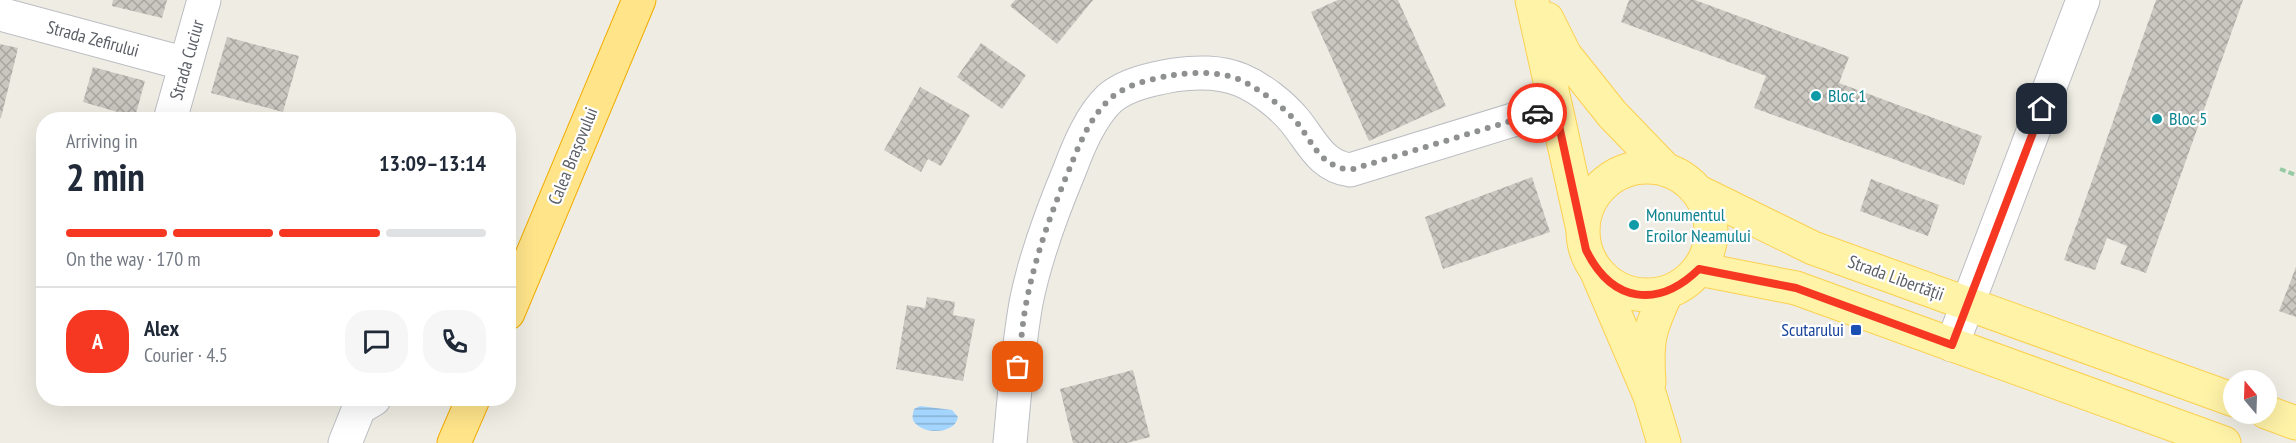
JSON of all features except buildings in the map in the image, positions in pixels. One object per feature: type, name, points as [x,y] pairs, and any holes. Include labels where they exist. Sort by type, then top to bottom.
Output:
[{"type":"highway","name":"Calea Brașovului","points":[[516,293],[639,0]]},
{"type":"highway","points":[[454,443],[470,406]]},
{"type":"main road","points":[[1534,0],[1586,250],[1650,396],[1664,443]]},
{"type":"main road","points":[[1534,0],[1565,55],[1612,114],[1666,170]]},
{"type":"main road","points":[[1583,230],[1586,211],[1596,193],[1610,179],[1627,170],[1647,167],[1666,170],[1684,178],[1699,192],[1708,211],[1712,231],[1709,251],[1699,269],[1684,283],[1667,292],[1647,295],[1627,292],[1609,282],[1595,268]]},
{"type":"main road","name":"Strada Libertății","points":[[1699,192],[1813,248],[2223,396]]},
{"type":"main road","points":[[1699,269],[1796,288],[2224,443]]},
{"type":"main road","points":[[1650,396],[1647,350],[1652,322],[1667,292]]},
{"type":"main road","points":[[2277,416],[2296,423]]},
{"type":"street","name":"Strada Cuciur","points":[[172,112],[204,0]]},
{"type":"street","points":[[1952,345],[2083,0]]},
{"type":"street","name":"Strada Zefirului","points":[[0,14],[186,64]]},
{"type":"street","points":[[1010,443],[1026,304],[1040,248],[1076,155],[1094,117],[1111,98],[1151,79],[1185,74],[1220,74],[1241,80],[1260,91],[1294,119],[1320,156],[1329,164],[1350,170],[1555,107]]},
{"type":"street","points":[[345,443],[359,408],[362,406]]},
{"type":"path","points":[[2280,169],[2296,175]]},
{"type":"water","points":[[920,406],[952,410],[958,417],[956,423],[946,430],[926,430],[913,420],[914,409]]},
{"type":"way so far","points":[[1018,367],[1032,277],[1059,195],[1094,117],[1111,98],[1130,87],[1151,79],[1196,72],[1220,74],[1241,80],[1275,102],[1294,119],[1320,156],[1329,164],[1350,170],[1537,113]]},
{"type":"place","name":"Bloc 1","points":[[1816,96]]},
{"type":"place","name":"Bloc 5","points":[[2157,119]]},
{"type":"place","name":"Monumentul Eroilor Neamului","points":[[1634,225]]},
{"type":"place","name":"Scutarului","points":[[1856,330]]},
{"type":"route","points":[[1537,113],[1555,107],[1586,250],[1595,268],[1609,282],[1627,292],[1647,295],[1667,292],[1684,283],[1699,269],[1796,288],[1952,345],[2042,109]]}]
